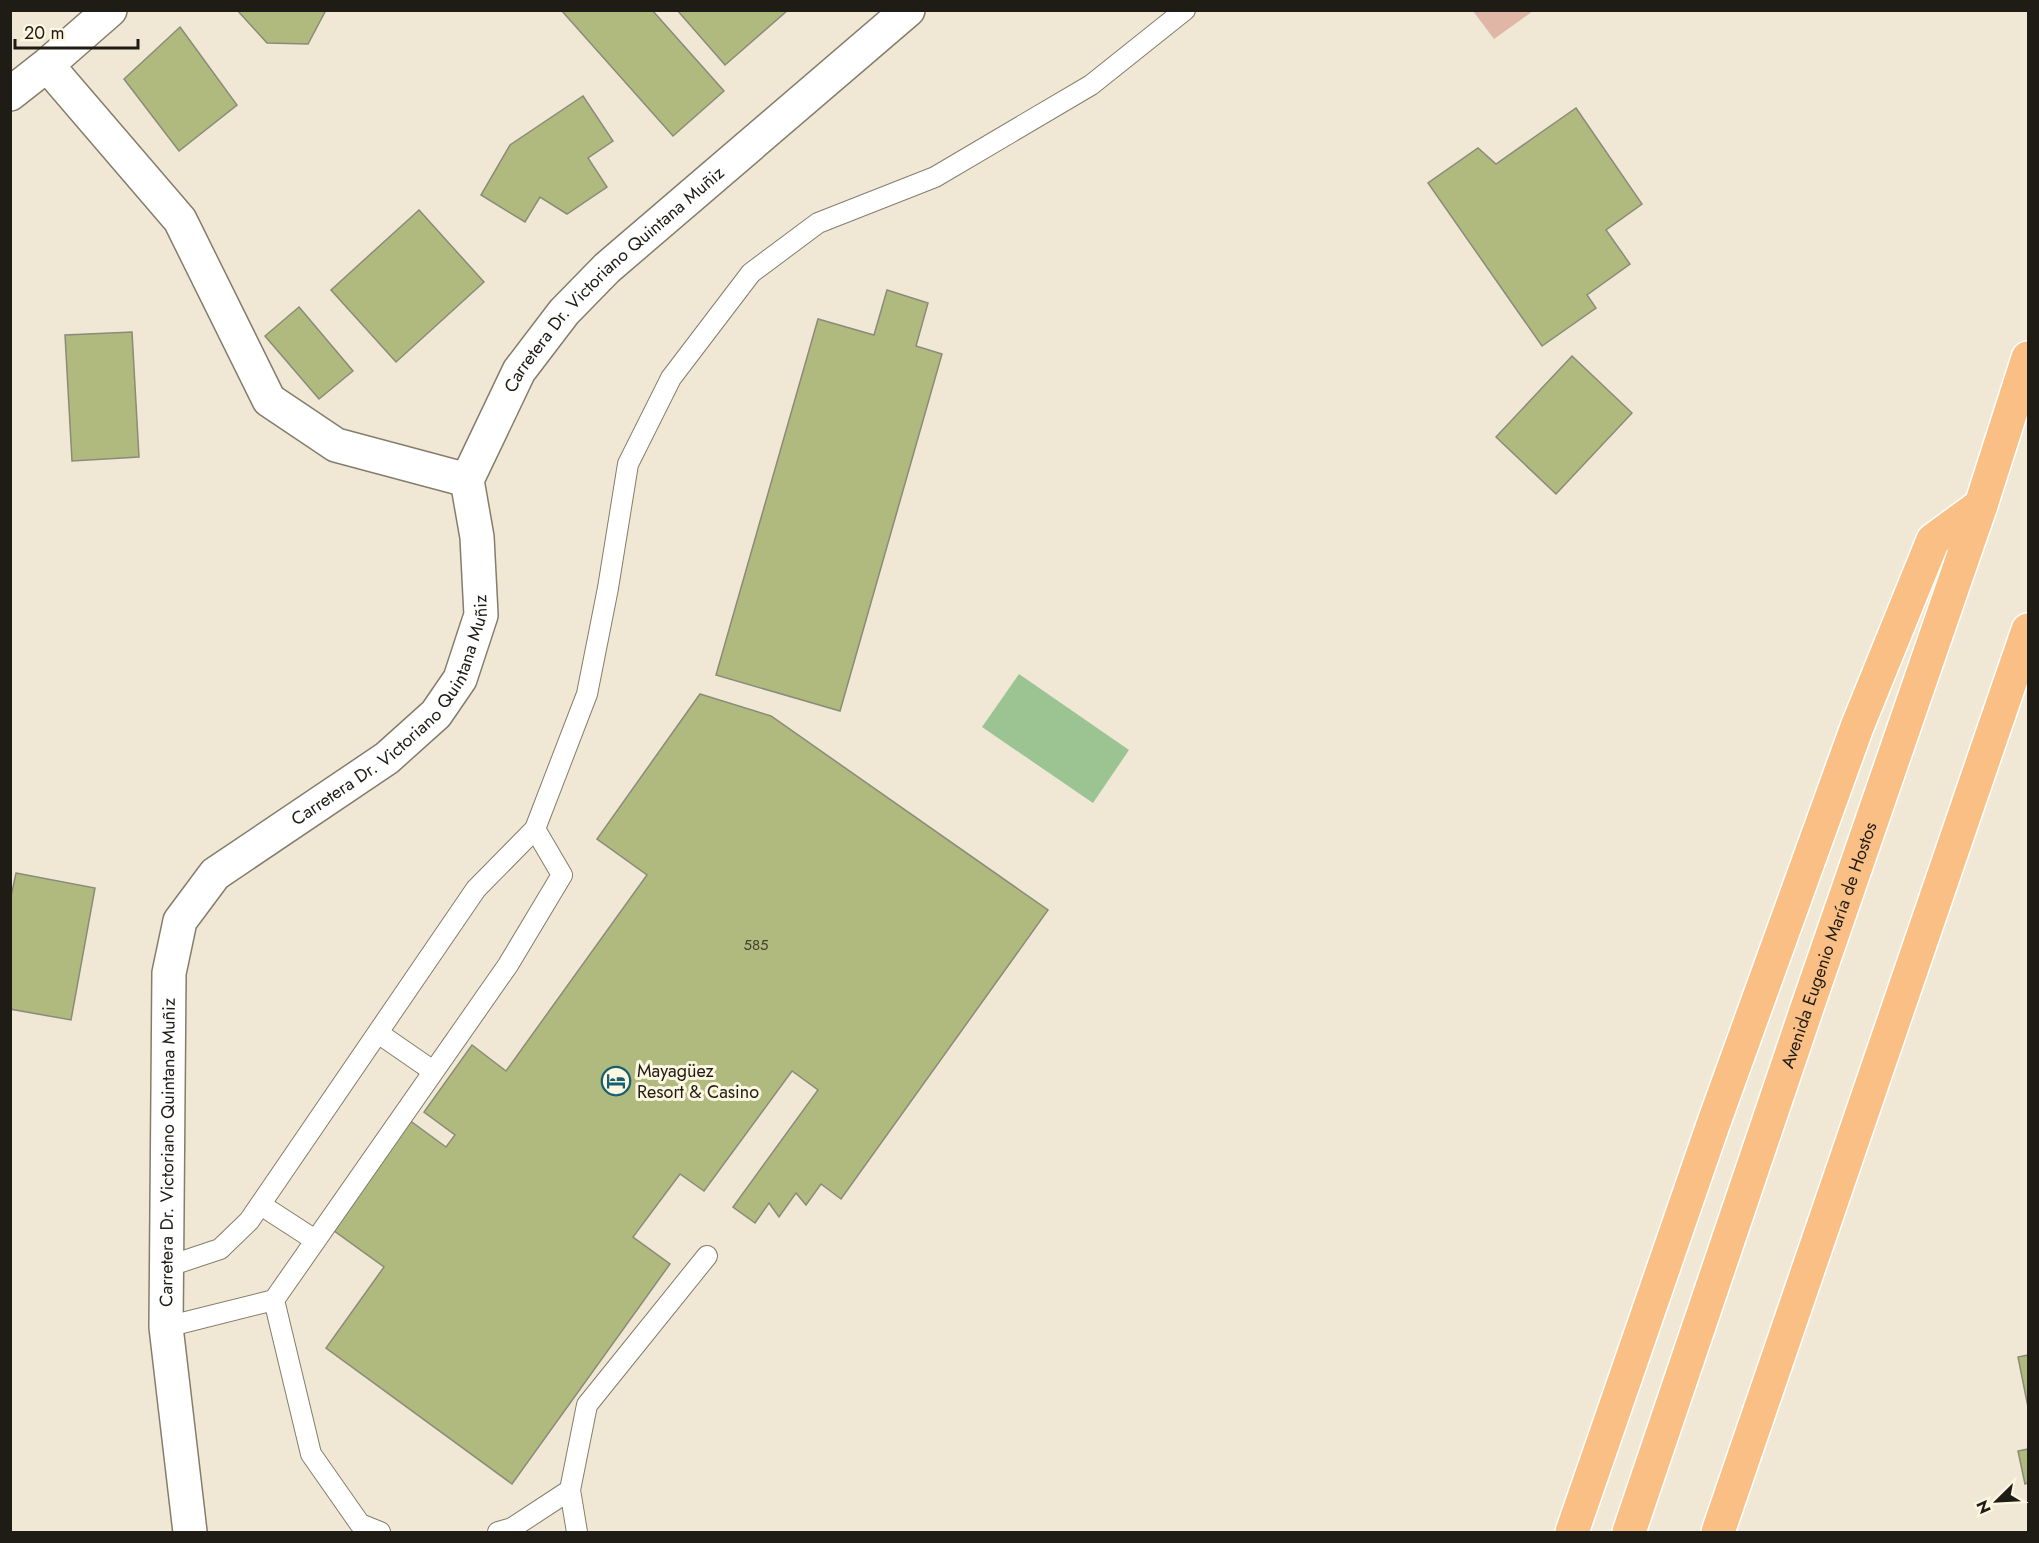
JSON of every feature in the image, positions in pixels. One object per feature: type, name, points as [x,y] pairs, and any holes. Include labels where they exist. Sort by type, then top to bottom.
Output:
[{"type":"highway","name":"Avenida Eugenio María de Hostos","points":[[1629,1533],[1980,505],[2028,358]]},
{"type":"highway","points":[[1571,1530],[1714,1122],[1857,728],[1933,540],[1980,505]]},
{"type":"highway","points":[[1718,1533],[2028,630]]},
{"type":"street","points":[[10,94],[110,10]]},
{"type":"street","name":"Carretera Dr. Victoriano Quintana Muñiz","points":[[190,1533],[166,1327],[169,974],[180,921],[215,874],[387,758],[436,714],[460,679],[481,615],[477,537],[467,480],[519,371],[564,312],[607,268],[908,10]]},
{"type":"street","points":[[47,65],[180,220],[269,400],[336,445],[467,480]]},
{"type":"lane","points":[[166,1267],[220,1249],[249,1221],[476,889],[535,829],[587,694],[608,588],[628,464],[671,378],[751,273],[818,223],[935,177],[1091,85],[1185,10]]},
{"type":"lane","points":[[166,1327],[274,1300],[508,965],[562,875],[535,829]]},
{"type":"lane","points":[[378,1033],[433,1071]]},
{"type":"lane","points":[[261,1205],[315,1240]]},
{"type":"lane","points":[[577,1533],[570,1490],[587,1405],[707,1256]]},
{"type":"lane","points":[[274,1300],[311,1454],[360,1524],[380,1533]]},
{"type":"lane","points":[[498,1533],[512,1528],[570,1490]]},
{"type":"shaded area","points":[[1473,11],[1533,11],[1494,39]]},
{"type":"shaded area","points":[[1019,674],[1129,750],[1093,803],[982,727]]},
{"type":"building","points":[[237,10],[326,10],[308,44],[267,43]]},
{"type":"building","points":[[561,10],[652,10],[724,91],[673,136]]},
{"type":"building","points":[[677,10],[788,10],[725,65]]},
{"type":"building","points":[[180,27],[237,105],[179,151],[124,79]]},
{"type":"building","points":[[583,96],[613,141],[588,158],[607,187],[567,214],[540,197],[525,222],[481,195],[510,145]]},
{"type":"building","points":[[1576,108],[1642,204],[1606,230],[1630,264],[1587,295],[1596,308],[1542,346],[1428,183],[1478,148],[1496,164]]},
{"type":"building","points":[[419,210],[484,282],[396,362],[331,290]]},
{"type":"building","points":[[887,290],[928,303],[916,346],[942,354],[840,711],[716,675],[818,319],[874,335]]},
{"type":"building","points":[[299,307],[353,371],[319,399],[265,336]]},
{"type":"building","points":[[132,332],[139,457],[72,461],[65,335]]},
{"type":"building","points":[[1572,356],[1632,413],[1556,494],[1496,437]]},
{"type":"building","name":"Mayagüez Resort & Casino","points":[[700,694],[771,716],[1048,910],[841,1199],[821,1184],[806,1205],[796,1193],[779,1217],[769,1203],[755,1223],[733,1207],[818,1090],[792,1071],[704,1191],[680,1174],[633,1237],[670,1264],[512,1484],[326,1348],[384,1267],[326,1225],[405,1117],[446,1147],[455,1135],[424,1112],[472,1045],[506,1071],[647,875],[597,839]]},
{"type":"building","points":[[16,873],[95,888],[71,1020],[10,1009],[10,901]]},
{"type":"building","points":[[2028,1355],[2028,1407],[2018,1357]]},
{"type":"building","points":[[2028,1449],[2028,1483],[2025,1484],[2018,1451]]},
{"type":"place","name":"Mayagüez Resort & Casino","points":[[616,1081]]}]
